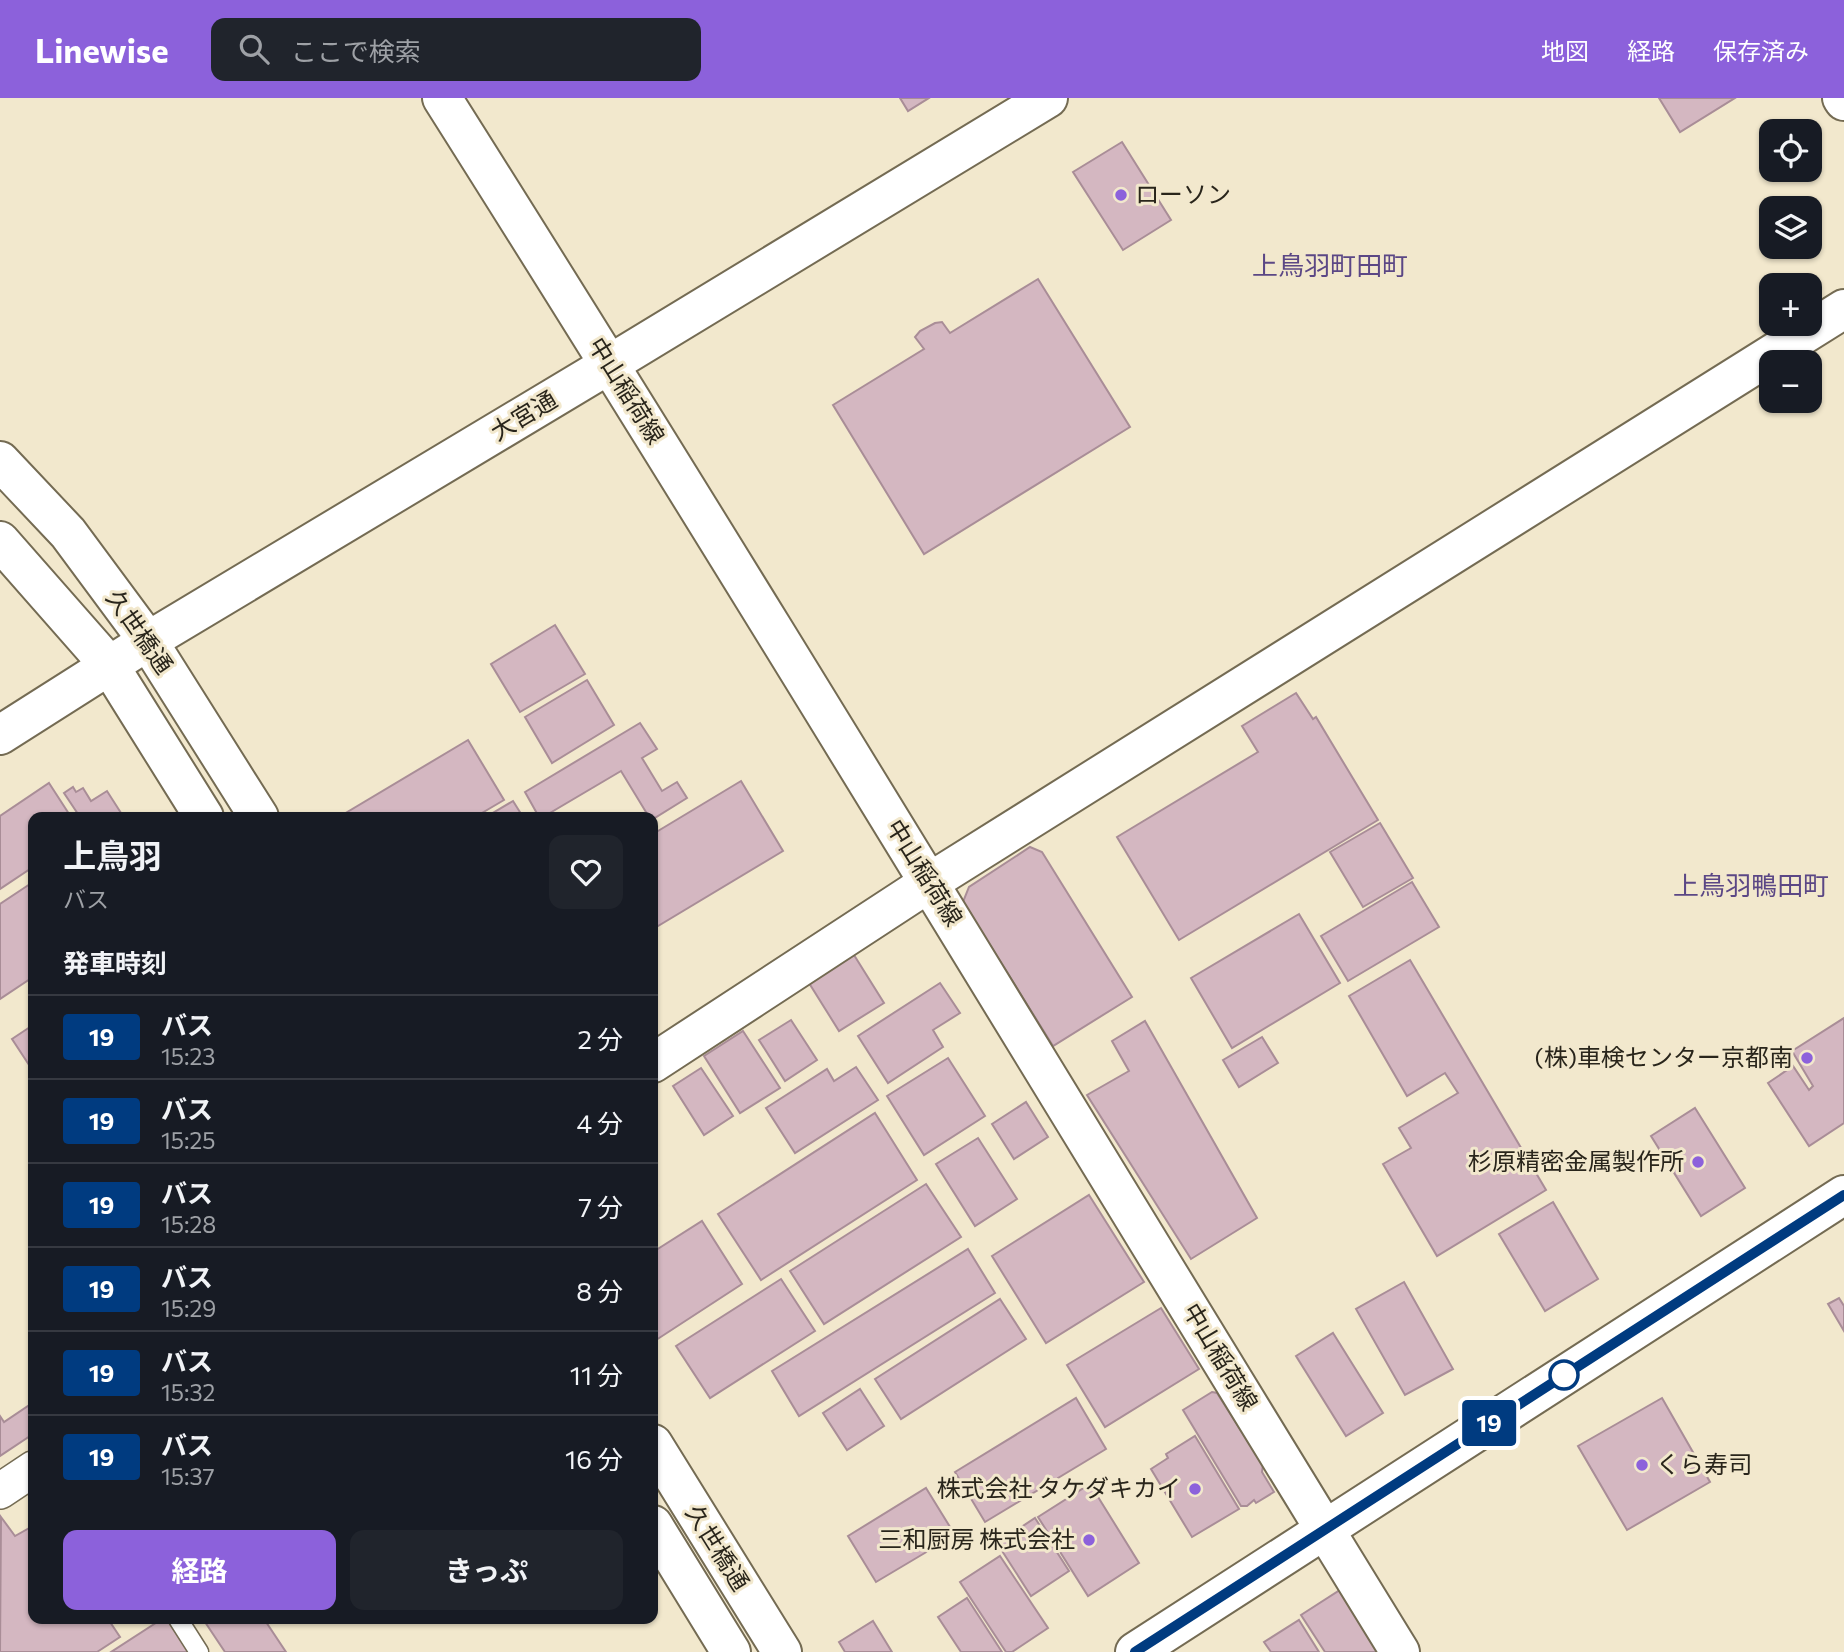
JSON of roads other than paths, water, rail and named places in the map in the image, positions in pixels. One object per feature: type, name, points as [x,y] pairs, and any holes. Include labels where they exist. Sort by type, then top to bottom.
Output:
[{"type":"main road","name":"中山稲荷線","points":[[442,98],[930,882],[1400,1652]]},
{"type":"main road","name":"大宮通","points":[[0,735],[108,665],[1048,98]]},
{"type":"main road","points":[[658,1060],[930,882],[1844,309]]},
{"type":"main road","name":"久世橋通","points":[[0,461],[68,533],[148,641],[256,812]]},
{"type":"main road","name":"久世橋通","points":[[0,541],[108,665],[201,812]]},
{"type":"main road","points":[[1135,1652],[1844,1195]]},
{"type":"main road","name":"久世橋通","points":[[658,1452],[782,1652]]},
{"type":"main road","name":"久世橋通","points":[[658,1533],[731,1652]]},
{"type":"street","points":[[0,1491],[28,1472]]},
{"type":"lane","points":[[181,1624],[199,1652]]},
{"type":"place","name":"ローソン","points":[[1121,195]]},
{"type":"place","name":"(株)車検センター京都南","points":[[1807,1058]]},
{"type":"place","name":"杉原精密金属製作所","points":[[1698,1162]]},
{"type":"place","name":"くら寿司","points":[[1642,1465]]},
{"type":"place","name":"株式会社 タケダキカイ","points":[[1195,1489]]},
{"type":"place","name":"三和厨房 株式会社","points":[[1089,1540]]},
{"type":"district","name":"上鳥羽町田町","points":[[1330,266]]},
{"type":"district","name":"上鳥羽鴨田町","points":[[1751,886]]}]
